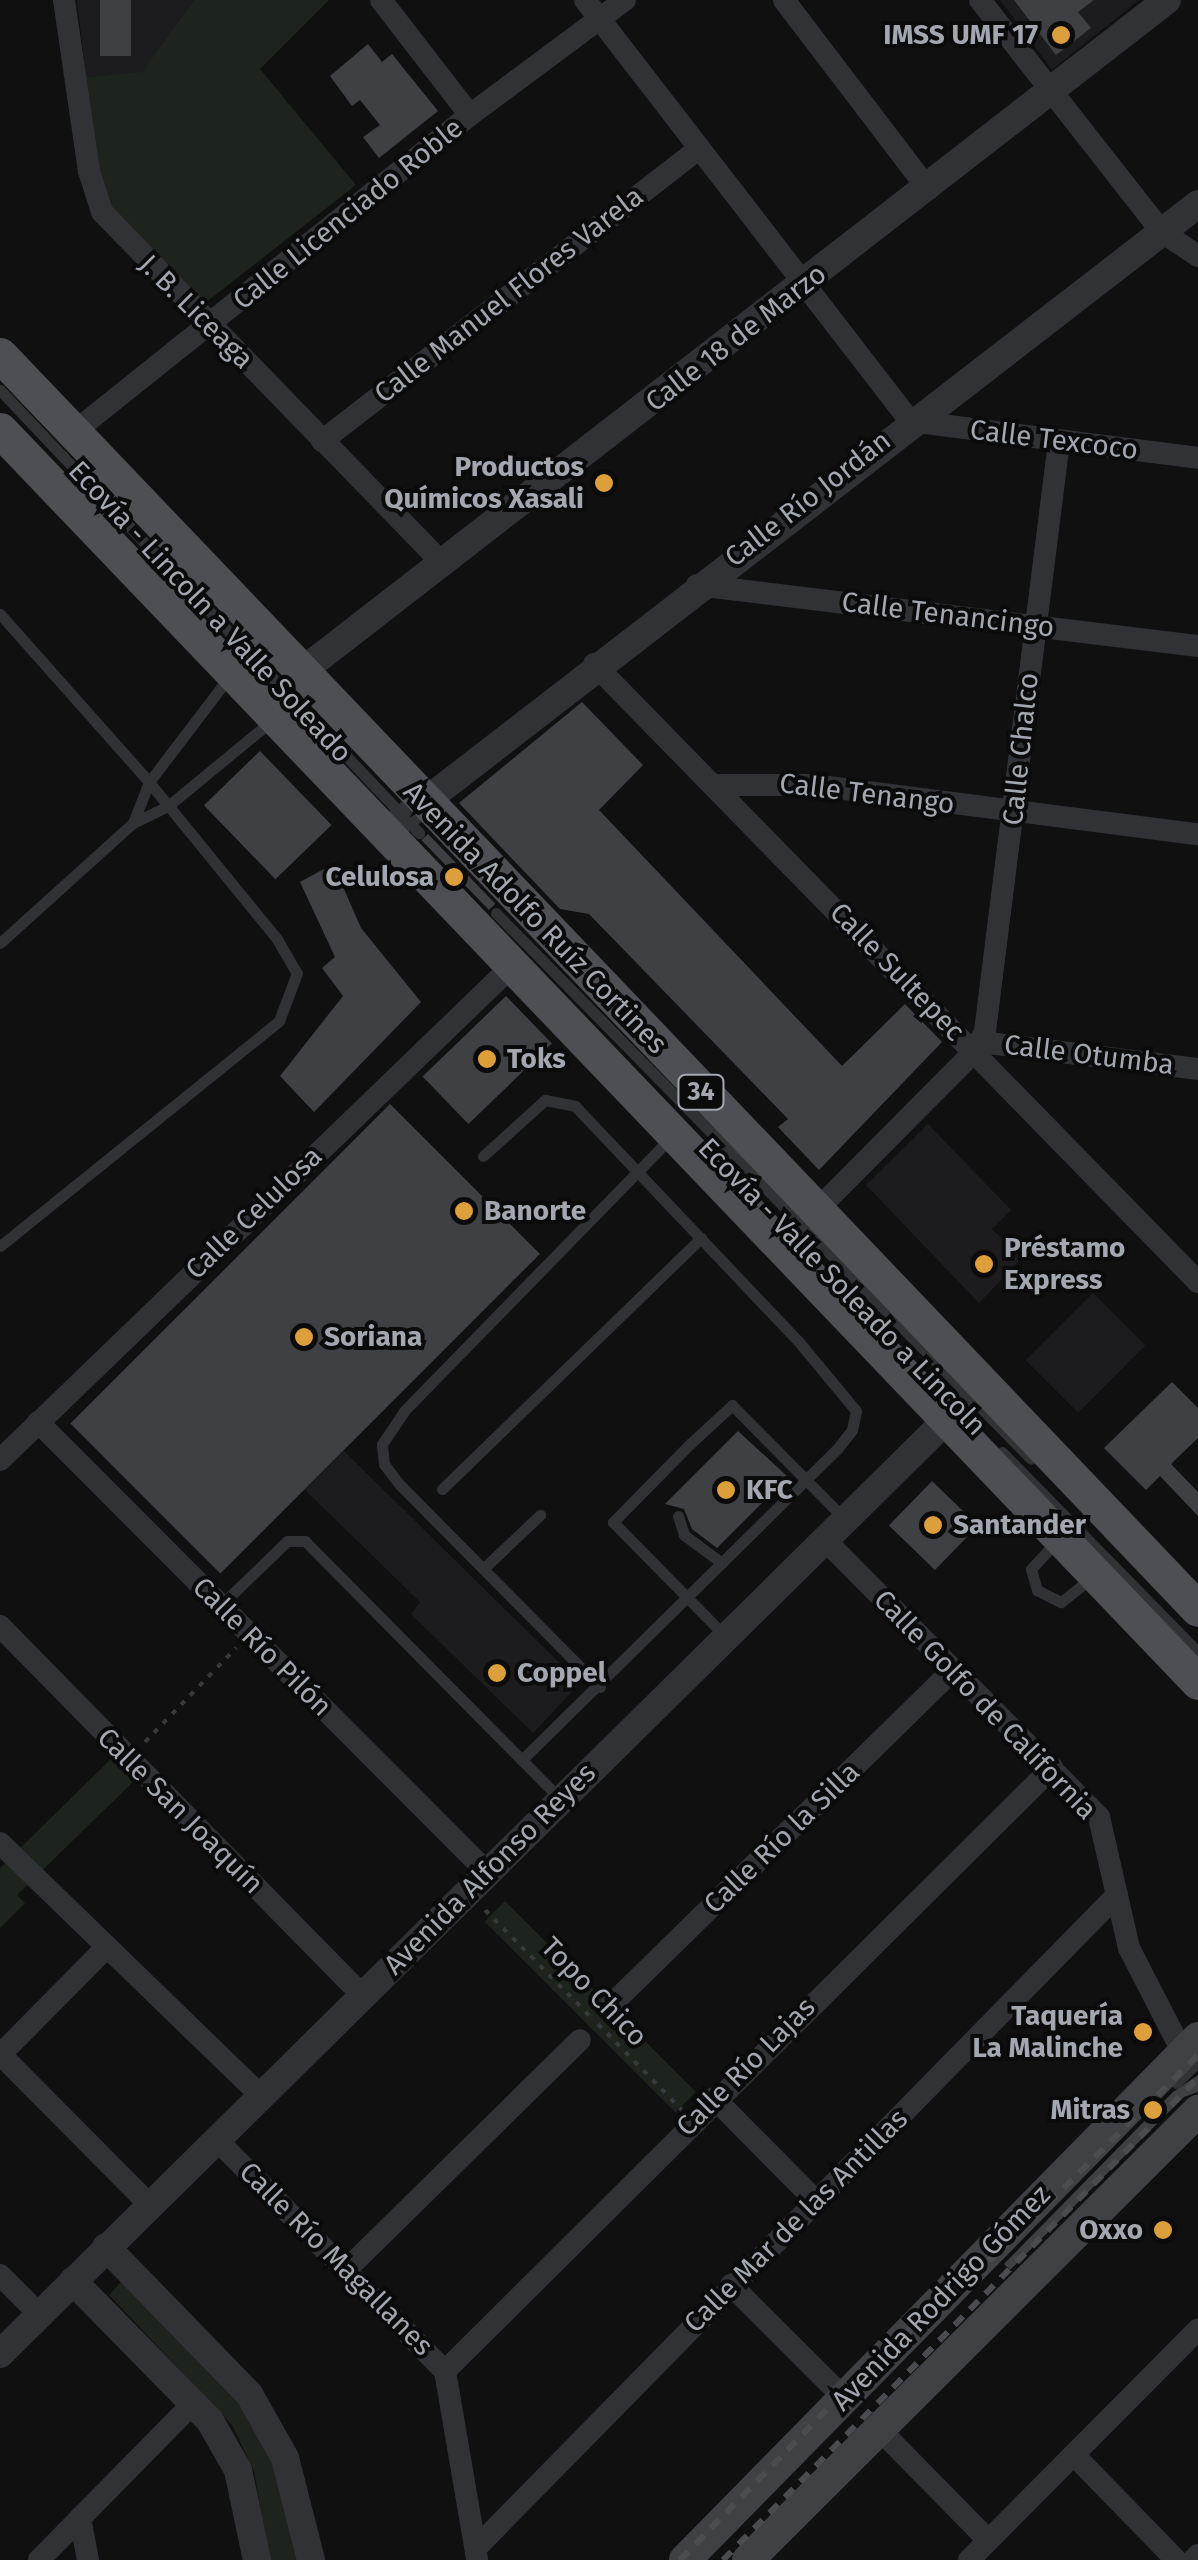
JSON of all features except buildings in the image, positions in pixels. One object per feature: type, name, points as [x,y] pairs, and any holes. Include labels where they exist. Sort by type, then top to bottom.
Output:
[{"type":"main road","name":"Avenida Adolfo Ruíz Cortines","points":[[0,355],[301,672],[510,968],[673,1135],[965,1403],[1198,1609]]},
{"type":"main road","name":"Avenida Adolfo Ruíz Cortines","points":[[0,430],[274,718],[405,824],[816,1211],[965,1403],[1060,1538],[1198,1682]]},
{"type":"main road","name":"Avenida Rodrigo Gómez","points":[[685,2560],[1193,2051]]},
{"type":"main road","name":"Avenida Rodrigo Gómez","points":[[748,2560],[1198,2111]]},
{"type":"street","name":"J. B. Liceaga","points":[[64,0],[95,198],[110,225],[443,564]]},
{"type":"street","points":[[381,0],[470,115]]},
{"type":"street","points":[[585,0],[696,151],[910,421]]},
{"type":"street","name":"Calle Licenciado Roble","points":[[74,432],[470,115],[626,0]]},
{"type":"street","points":[[784,0],[928,189]]},
{"type":"street","points":[[980,0],[1162,232],[1198,256]]},
{"type":"street","name":"Calle 18 de Marzo","points":[[301,672],[1052,94],[1167,0]]},
{"type":"street","name":"Calle Manuel Flores Varela","points":[[322,440],[696,151]]},
{"type":"street","name":"Calle Río Jordán","points":[[405,824],[594,664],[1198,204]]},
{"type":"street","name":"Calle Texcoco","points":[[910,421],[1198,458]]},
{"type":"street","name":"Calle Chalco","points":[[977,1047],[1014,814],[1059,442]]},
{"type":"street","name":"Calle Tenancingo","points":[[697,584],[1198,646]]},
{"type":"street","name":"Calle Sultepec","points":[[594,664],[977,1047],[1198,1282]]},
{"type":"street","name":"Calle Tenango","points":[[715,786],[813,785],[1014,814],[1198,834]]},
{"type":"street","name":"Calle Celulosa","points":[[0,1460],[510,968]]},
{"type":"street","points":[[816,1211],[977,1047]]},
{"type":"street","name":"Calle Otumba","points":[[977,1047],[1198,1069]]},
{"type":"street","name":"Avenida Alfonso Reyes","points":[[0,2354],[258,2094],[965,1403]]},
{"type":"street","name":"Calle Río Pilón","points":[[38,1422],[250,1635],[477,1881]]},
{"type":"street","name":"Calle Golfo de California","points":[[824,1539],[1099,1817],[1145,1987],[1193,2051]]},
{"type":"street","name":"Calle San Joaquín","points":[[0,1626],[362,1995]]},
{"type":"street","name":"Calle Río la Silla","points":[[610,2006],[953,1670]]},
{"type":"street","name":"Calle Río Lajas","points":[[445,2371],[714,2098],[1052,1768]]},
{"type":"street","points":[[0,1843],[104,1949],[258,2094]]},
{"type":"street","name":"Calle Mar de las Antillas","points":[[476,2554],[732,2285],[1117,1895]]},
{"type":"street","points":[[104,1949],[0,2054],[150,2205]]},
{"type":"street","points":[[348,2268],[580,2040]]},
{"type":"street","points":[[714,2098],[815,2200]]},
{"type":"street","name":"Calle Río Magallanes","points":[[216,2139],[348,2268],[445,2371],[476,2554]]},
{"type":"street","points":[[106,2247],[220,2361],[267,2422],[295,2487],[311,2560]]},
{"type":"street","points":[[0,2274],[40,2314]]},
{"type":"street","points":[[72,2280],[194,2402],[223,2441],[246,2496],[257,2560]]},
{"type":"street","points":[[732,2285],[844,2398]]},
{"type":"street","points":[[969,2560],[1198,2328]]},
{"type":"street","points":[[39,2560],[194,2402]]},
{"type":"street","points":[[878,2428],[988,2540]]},
{"type":"street","points":[[1074,2455],[1176,2560]]},
{"type":"street","points":[[80,2518],[88,2560]]},
{"type":"lane","name":"Ecovía - Lincoln a Valle Soleado","points":[[0,390],[405,824]]},
{"type":"lane","points":[[0,411],[405,824]]},
{"type":"lane","points":[[0,614],[149,782],[290,957],[297,973],[290,1004],[261,1038],[0,1246]]},
{"type":"lane","points":[[134,823],[149,782],[232,674]]},
{"type":"lane","points":[[0,943],[134,823],[168,806],[274,718]]},
{"type":"lane","name":"Ecovía - Valle Soleado a Lincoln","points":[[492,918],[965,1403],[1198,1652]]},
{"type":"lane","points":[[483,1156],[533,1108],[554,1098],[586,1116],[852,1402],[852,1430],[600,1687],[522,1760]]},
{"type":"lane","points":[[600,1687],[389,1472],[382,1444],[404,1410],[673,1135]]},
{"type":"lane","points":[[442,1489],[701,1238]]},
{"type":"lane","points":[[965,1403],[1198,1631]]},
{"type":"lane","points":[[725,1636],[613,1522],[732,1405],[752,1435],[806,1479],[845,1519]]},
{"type":"lane","points":[[485,1567],[540,1515]]},
{"type":"lane","points":[[678,1516],[684,1535],[722,1564]]},
{"type":"lane","points":[[1060,1538],[1031,1569],[1037,1590],[1062,1602],[1095,1575]]},
{"type":"lane","points":[[220,1606],[287,1540],[305,1541],[560,1800]]},
{"type":"lane","points":[[1078,2175],[1193,2051]]},
{"type":"lane","points":[[1096,2192],[1198,2093]]},
{"type":"lane","points":[[702,2560],[997,2257]]},
{"type":"lane","points":[[731,2560],[1014,2274]]},
{"type":"path","points":[[128,1760],[250,1635]]},
{"type":"path","name":"Topo Chico","points":[[477,1881],[692,2120]]},
{"type":"shaded area","points":[[77,0],[194,0],[142,73],[86,77]]},
{"type":"shaded area","points":[[194,0],[329,0],[260,69],[356,185],[205,303],[103,200],[86,77],[142,72]]},
{"type":"shaded area","name":"IMSS UMF 17","points":[[1000,0],[1139,0],[1052,70]]},
{"type":"shaded area","points":[[928,1124],[1011,1210],[992,1229],[1022,1258],[979,1303],[866,1185]]},
{"type":"shaded area","points":[[1093,1293],[1145,1345],[1078,1413],[1026,1360]]},
{"type":"shaded area","points":[[344,1451],[580,1683],[533,1733],[411,1614],[420,1602],[305,1490]]},
{"type":"shaded area","points":[[113,1757],[135,1780],[17,1895],[25,1903],[0,1928],[0,1868]]},
{"type":"shaded area","points":[[505,1901],[696,2092],[675,2112],[484,1922]]},
{"type":"shaded area","points":[[127,2275],[249,2404],[278,2458],[307,2560],[269,2560],[254,2471],[232,2425],[109,2295]]},
{"type":"railway","points":[[680,2560],[873,2362],[1001,2250],[1198,2055]]},
{"type":"railway","points":[[723,2560],[1198,2078]]},
{"type":"place","name":"IMSS UMF 17","points":[[1061,35]]},
{"type":"place","name":"Productos Químicos Xasali","points":[[604,483]]},
{"type":"place","name":"Celulosa","points":[[454,877]]},
{"type":"place","name":"Toks","points":[[487,1059]]},
{"type":"place","name":"Banorte","points":[[464,1211]]},
{"type":"place","name":"Préstamo Express","points":[[984,1264]]},
{"type":"place","name":"Soriana","points":[[304,1337]]},
{"type":"place","name":"KFC","points":[[726,1490]]},
{"type":"place","name":"Santander","points":[[933,1525]]},
{"type":"place","name":"Coppel","points":[[497,1673]]},
{"type":"place","name":"Taquería La Malinche","points":[[1143,2032]]},
{"type":"place","name":"Mitras","points":[[1153,2110]]},
{"type":"place","name":"Oxxo","points":[[1163,2230]]}]
